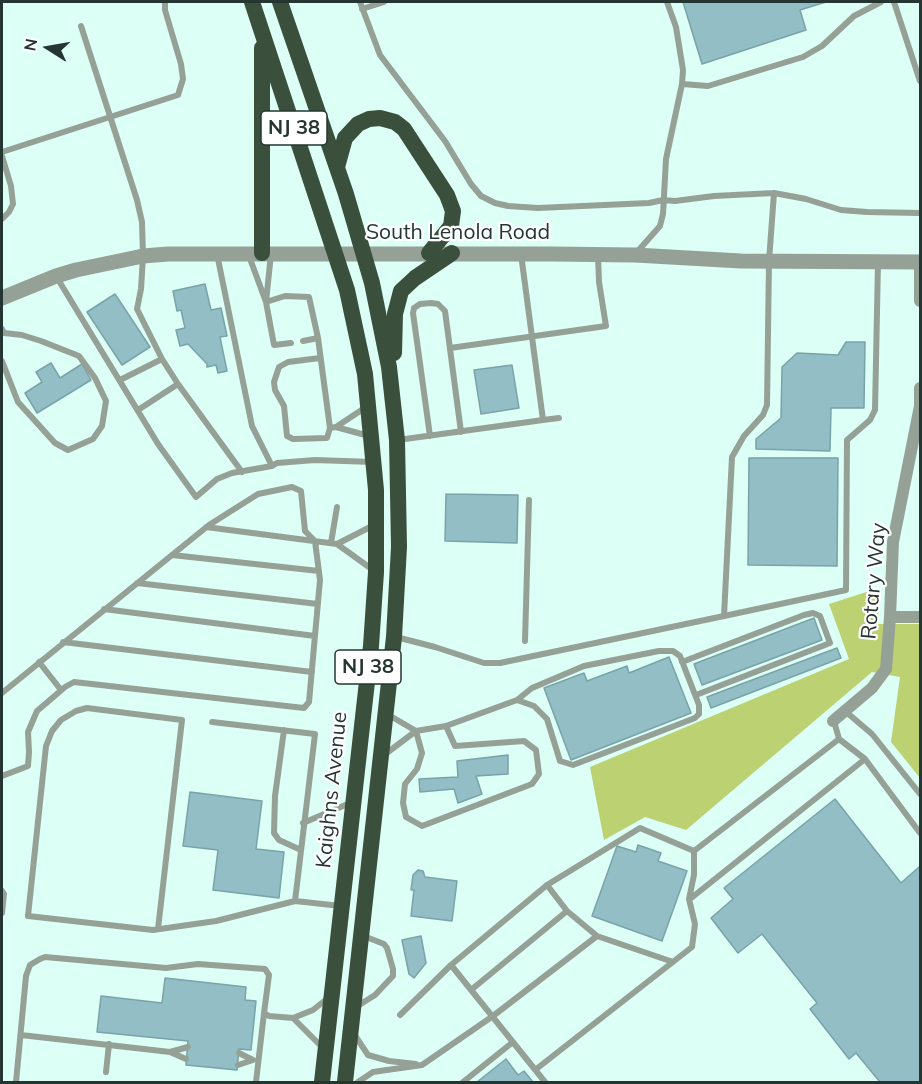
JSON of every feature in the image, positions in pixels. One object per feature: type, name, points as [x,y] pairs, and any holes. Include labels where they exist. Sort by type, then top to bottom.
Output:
[{"type":"highway","name":"NJ 38","points":[[252,2],[336,254]]},
{"type":"highway","name":"NJ 38","points":[[284,5],[364,253],[377,304],[392,390],[397,440],[399,547],[394,637],[345,1083]]},
{"type":"highway","points":[[260,253],[262,32]]},
{"type":"highway","points":[[337,168],[345,138],[358,124],[369,119],[380,118],[395,122],[404,129],[447,195],[453,211],[452,226],[429,253]]},
{"type":"highway","points":[[392,390],[395,314],[399,296],[410,281],[452,253]]},
{"type":"highway","name":"Kaighns Avenue","points":[[322,1083],[371,646],[377,523],[369,405],[353,316],[336,254]]},
{"type":"street","name":"South Lenola Road","points":[[2,301],[56,276],[143,256],[217,253],[598,254],[769,261],[920,262]]},
{"type":"street","points":[[920,262],[921,301]]},
{"type":"street","name":"Rotary Way","points":[[833,720],[872,688],[886,669],[893,542],[920,406],[921,388]]},
{"type":"street","points":[[890,618],[921,617]]},
{"type":"lane","points":[[2,219],[13,204],[11,186],[2,154],[178,95],[182,88],[181,64],[165,10],[165,2]]},
{"type":"lane","points":[[384,2],[361,5],[380,56],[445,141],[471,184],[481,196],[495,203],[523,207],[649,203],[714,196],[774,194],[806,199],[841,210],[921,213]]},
{"type":"lane","points":[[634,255],[660,226],[666,159],[682,84],[683,70],[676,27],[667,2]]},
{"type":"lane","points":[[682,84],[708,86],[803,57],[822,46],[854,16],[881,2]]},
{"type":"lane","points":[[894,2],[921,81]]},
{"type":"lane","points":[[81,26],[142,222],[143,256],[137,309],[162,359],[178,384],[242,472]]},
{"type":"lane","points":[[724,616],[732,457],[744,436],[763,415],[767,405],[769,261],[774,194]]},
{"type":"lane","points":[[217,253],[252,426],[272,466]]},
{"type":"lane","points":[[260,253],[266,302]]},
{"type":"lane","points":[[260,253],[274,345],[291,342]]},
{"type":"lane","points":[[521,254],[543,420]]},
{"type":"lane","points":[[450,348],[606,326],[598,274],[598,254]]},
{"type":"lane","points":[[394,637],[484,663],[500,663],[846,590],[847,440],[870,420],[875,410],[878,261]]},
{"type":"lane","points":[[56,276],[158,444],[195,497],[217,479],[232,473],[272,466],[277,463],[315,460],[374,462]]},
{"type":"lane","points":[[266,302],[285,296],[309,297],[333,427]]},
{"type":"lane","points":[[430,436],[413,313],[414,308],[420,304],[431,303],[442,307],[450,348],[460,432]]},
{"type":"lane","points":[[2,333],[22,335],[79,357],[95,378],[106,401],[102,426],[93,439],[68,450],[55,443],[18,402],[2,360]]},
{"type":"lane","points":[[303,341],[318,338]]},
{"type":"lane","points":[[321,358],[288,362],[279,367],[274,382],[275,390],[284,406],[287,436],[293,439],[327,438],[333,427],[369,405]]},
{"type":"lane","points":[[120,380],[162,359]]},
{"type":"lane","points":[[138,410],[178,384]]},
{"type":"lane","points":[[397,440],[559,418]]},
{"type":"lane","points":[[333,427],[372,436]]},
{"type":"lane","points":[[2,693],[206,527],[258,494],[292,487],[301,491],[305,531],[315,541],[320,580],[309,702],[304,708],[74,682],[37,711],[28,732],[30,752],[28,765],[2,776]]},
{"type":"lane","points":[[525,642],[529,500]]},
{"type":"lane","points":[[334,544],[337,507]]},
{"type":"lane","points":[[334,544],[377,523]]},
{"type":"lane","points":[[206,527],[334,544],[376,572]]},
{"type":"lane","points":[[172,555],[319,571]]},
{"type":"lane","points":[[137,583],[318,604]]},
{"type":"lane","points":[[104,609],[315,636]]},
{"type":"lane","points":[[682,662],[804,615],[813,613],[820,616],[830,643],[696,695]]},
{"type":"lane","points":[[63,642],[312,672]]},
{"type":"lane","points":[[381,758],[416,731],[446,726],[517,700],[532,688],[584,666],[659,651],[673,651],[680,656],[696,695],[699,714],[695,718],[573,765],[560,761],[547,719],[534,706],[517,700]]},
{"type":"lane","points":[[39,662],[61,690]]},
{"type":"lane","points":[[158,929],[182,720],[87,708],[76,711],[61,720],[52,730],[46,746],[28,916],[147,930],[158,929],[216,921],[295,901],[342,906]]},
{"type":"lane","points":[[845,711],[872,734],[921,794]]},
{"type":"lane","points":[[386,713],[416,731],[422,753],[417,769],[405,784],[403,803],[406,817],[422,826],[532,784],[539,774],[536,750],[524,741],[455,746],[446,726]]},
{"type":"lane","points":[[833,720],[839,739],[865,759],[921,833]]},
{"type":"lane","points":[[212,722],[315,734],[295,901]]},
{"type":"lane","points":[[284,730],[275,796],[274,833],[279,840],[301,850]]},
{"type":"lane","points":[[694,851],[839,739]]},
{"type":"lane","points":[[689,900],[865,759]]},
{"type":"lane","points":[[303,823],[353,802]]},
{"type":"lane","points":[[400,1014],[451,965],[547,885],[640,828],[694,851]]},
{"type":"lane","points":[[535,1070],[692,947],[695,924],[689,900],[694,875],[694,851]]},
{"type":"lane","points":[[547,885],[567,911],[597,936],[673,962]]},
{"type":"lane","points":[[2,891],[4,894],[2,913]]},
{"type":"lane","points":[[471,990],[567,911]]},
{"type":"lane","points":[[353,1009],[375,995],[393,976],[393,969],[384,944],[361,935]]},
{"type":"lane","points":[[358,1083],[373,1072],[422,1065],[493,1016],[597,936]]},
{"type":"lane","points":[[16,1083],[26,976],[33,963],[45,957],[166,968],[198,964],[265,969],[269,975],[255,1060],[256,1083]]},
{"type":"lane","points":[[451,965],[545,1083]]},
{"type":"lane","points":[[264,1012],[269,1016],[293,1018],[313,1010],[332,993]]},
{"type":"lane","points":[[293,1018],[326,1051]]},
{"type":"lane","points":[[351,1028],[368,1055],[389,1061],[422,1065]]},
{"type":"lane","points":[[21,1035],[170,1052],[186,1059]]},
{"type":"lane","points":[[463,1083],[513,1042]]},
{"type":"lane","points":[[106,1072],[109,1044]]},
{"type":"lane","points":[[170,1052],[188,1047]]},
{"type":"lane","points":[[239,1053],[255,1060]]},
{"type":"lane","points":[[238,1065],[255,1060]]},
{"type":"green space","points":[[879,588],[878,624],[920,624],[920,778],[891,742],[900,677],[872,672],[686,830],[645,817],[604,840],[590,767],[849,659],[829,604]]},
{"type":"building","points":[[683,2],[826,2],[800,10],[806,30],[702,64]]},
{"type":"building","points":[[205,284],[211,310],[221,308],[227,336],[220,337],[227,371],[218,373],[216,365],[207,367],[207,364],[188,344],[180,346],[176,330],[185,328],[181,310],[177,311],[173,291]]},
{"type":"building","points":[[115,294],[150,347],[122,365],[87,312]]},
{"type":"building","points":[[846,342],[865,342],[864,408],[831,408],[830,451],[756,449],[756,439],[781,418],[782,367],[797,353],[838,355]]},
{"type":"building","points":[[51,363],[60,378],[82,364],[91,380],[37,413],[25,393],[42,382],[36,372]]},
{"type":"building","points":[[512,365],[519,408],[481,414],[474,370]]},
{"type":"building","points":[[749,458],[838,458],[837,566],[748,565]]},
{"type":"building","points":[[446,494],[518,495],[517,543],[445,541]]},
{"type":"building","points":[[814,618],[822,640],[702,685],[694,664]]},
{"type":"building","points":[[837,648],[841,658],[711,708],[707,697]]},
{"type":"building","points":[[669,657],[691,713],[571,760],[544,688],[584,673],[587,681],[627,666],[629,673]]},
{"type":"building","points":[[508,755],[508,774],[476,776],[482,794],[458,803],[454,789],[420,792],[419,779],[458,777],[457,761]]},
{"type":"building","points":[[190,792],[262,801],[256,849],[284,852],[279,898],[213,890],[218,850],[183,846]]},
{"type":"building","points":[[835,799],[901,883],[919,867],[920,870],[920,1082],[880,1082],[856,1053],[849,1059],[810,1009],[817,1003],[762,934],[738,953],[711,918],[733,899],[724,888]]},
{"type":"building","points":[[638,845],[661,853],[658,861],[687,871],[662,941],[592,916],[617,846],[636,852]]},
{"type":"building","points":[[418,870],[423,871],[425,877],[457,881],[452,921],[411,916],[413,875]]},
{"type":"building","points":[[421,936],[426,963],[414,978],[409,974],[402,940]]},
{"type":"building","points":[[165,978],[246,987],[245,1000],[256,1001],[251,1050],[239,1049],[237,1070],[186,1065],[188,1041],[97,1032],[101,996],[162,1003]]},
{"type":"building","points":[[506,1059],[518,1075],[524,1071],[533,1082],[477,1082]]}]
